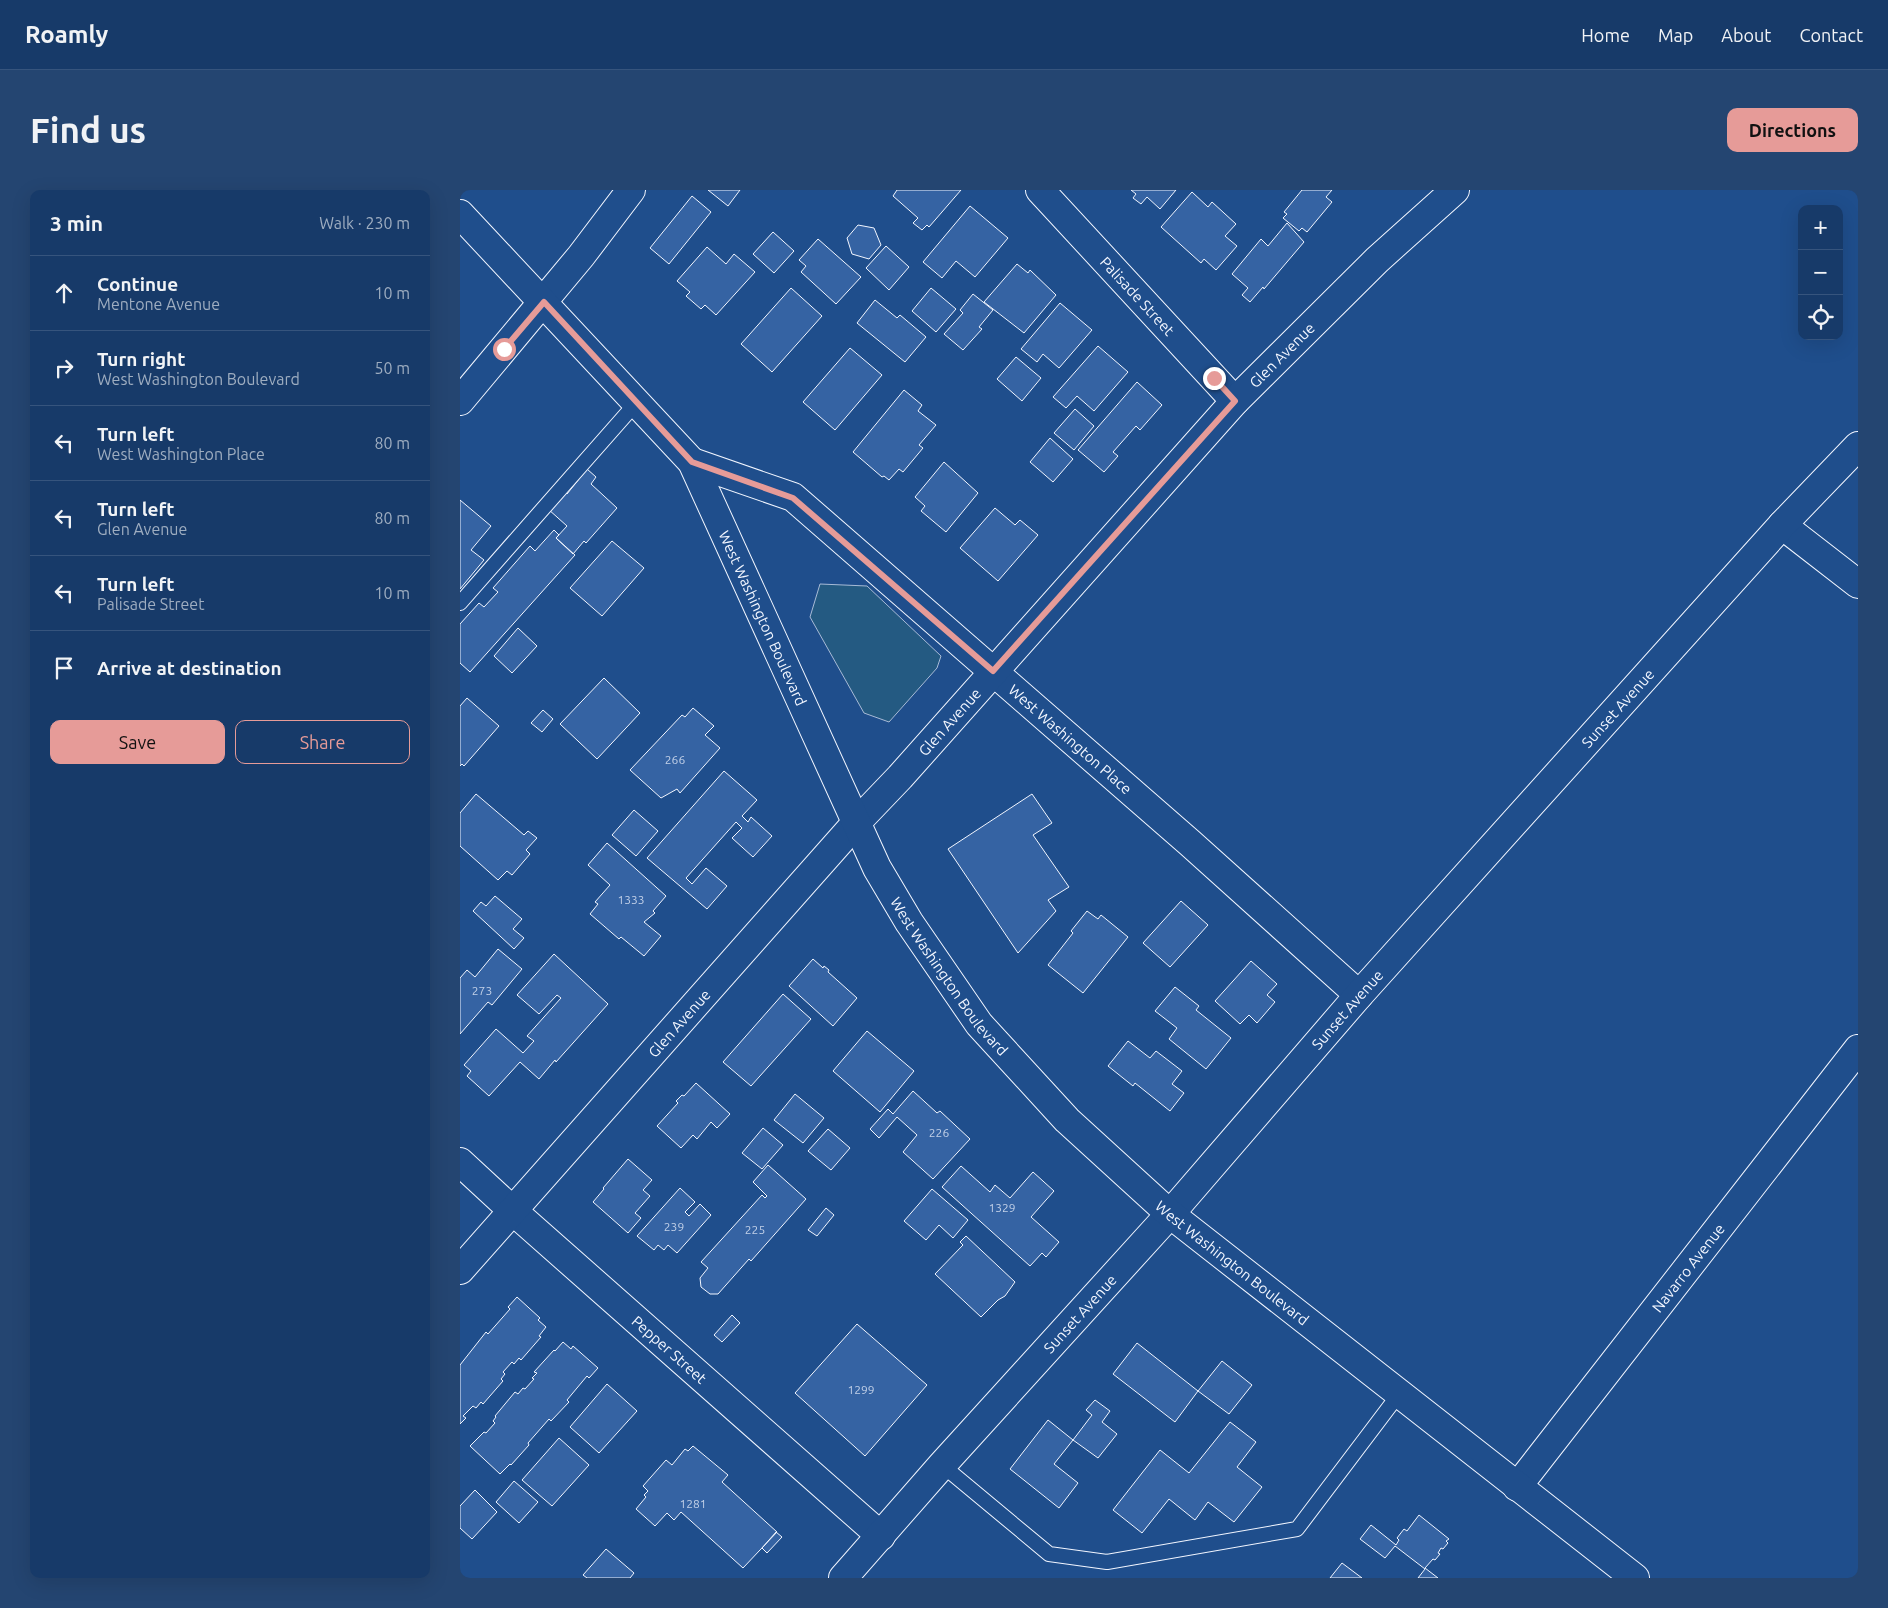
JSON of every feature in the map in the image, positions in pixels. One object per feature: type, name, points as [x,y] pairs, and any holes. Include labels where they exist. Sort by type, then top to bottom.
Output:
[{"type":"street","points":[[460,401],[544,302],[631,190]]},
{"type":"street","name":"Palisade Street","points":[[1040,190],[1235,401]]},
{"type":"street","name":"Glen Avenue","points":[[460,1270],[856,823],[900,777],[1235,401],[1376,260],[1456,190]]},
{"type":"street","name":"West Washington Boulevard","points":[[460,214],[692,462],[877,868],[909,922],[979,1024],[1067,1120],[1170,1214],[1635,1578]]},
{"type":"street","name":"Sunset Avenue","points":[[843,1578],[942,1465],[1170,1214],[1359,995],[1782,525],[1858,446]]},
{"type":"street","name":"West Washington Place","points":[[692,462],[793,498],[1190,843],[1359,995]]},
{"type":"street","points":[[1782,525],[1858,584]]},
{"type":"street","name":"Navarro Avenue","points":[[1517,1487],[1858,1049]]},
{"type":"street","name":"Pepper Street","points":[[460,1162],[513,1212],[881,1536]]},
{"type":"lane","points":[[460,603],[637,402]]},
{"type":"lane","points":[[942,1465],[1049,1554],[1107,1562],[1297,1529],[1398,1394]]},
{"type":"shaded area","points":[[820,584],[867,586],[941,656],[937,668],[889,722],[864,713],[810,617]]},
{"type":"building","points":[[708,190],[740,190],[728,206]]},
{"type":"building","points":[[897,190],[961,190],[929,227],[927,225],[922,230],[913,223],[918,218],[893,196]]},
{"type":"building","points":[[1131,190],[1176,190],[1160,209],[1147,197],[1141,204],[1133,198],[1136,194]]},
{"type":"building","points":[[1302,190],[1332,190],[1326,197],[1332,202],[1307,232],[1302,228],[1299,231],[1283,218],[1287,214],[1284,212]]},
{"type":"building","points":[[1192,192],[1208,207],[1212,202],[1236,224],[1225,236],[1237,246],[1216,270],[1204,259],[1201,263],[1161,227]]},
{"type":"building","points":[[692,196],[711,212],[669,264],[650,248]]},
{"type":"building","points":[[970,206],[1008,238],[975,277],[956,261],[942,278],[923,262]]},
{"type":"building","points":[[1287,223],[1304,242],[1264,289],[1263,287],[1250,302],[1242,295],[1248,288],[1232,274],[1261,239],[1268,246]]},
{"type":"building","points":[[858,225],[874,228],[881,245],[869,259],[852,254],[847,238]]},
{"type":"building","points":[[773,232],[794,251],[774,273],[753,254]]},
{"type":"building","points":[[818,239],[861,277],[836,304],[801,272],[806,266],[799,260]]},
{"type":"building","points":[[886,246],[909,267],[889,290],[866,268]]},
{"type":"building","points":[[707,247],[726,264],[734,254],[755,272],[716,315],[705,305],[701,309],[686,296],[690,292],[677,281]]},
{"type":"building","points":[[1017,264],[1028,273],[1030,270],[1056,295],[1024,333],[984,302]]},
{"type":"building","points":[[791,288],[822,316],[772,372],[741,344]]},
{"type":"building","points":[[931,288],[956,309],[936,332],[912,311]]},
{"type":"building","points":[[973,294],[993,310],[979,327],[982,329],[963,350],[944,334],[963,313],[960,310]]},
{"type":"building","points":[[875,300],[897,318],[900,315],[926,337],[905,362],[857,323]]},
{"type":"building","points":[[1060,303],[1092,330],[1059,368],[1043,354],[1037,362],[1021,349]]},
{"type":"building","points":[[1098,346],[1128,372],[1094,411],[1077,396],[1066,408],[1053,397]]},
{"type":"building","points":[[850,348],[882,375],[835,430],[803,402]]},
{"type":"building","points":[[1016,357],[1041,378],[1022,401],[997,379]]},
{"type":"building","points":[[1137,382],[1162,405],[1140,430],[1136,426],[1113,452],[1118,456],[1104,472],[1078,450]]},
{"type":"building","points":[[904,390],[922,405],[918,411],[936,425],[919,445],[923,448],[903,472],[899,469],[889,480],[884,476],[882,477],[853,452]]},
{"type":"building","points":[[1075,409],[1094,426],[1074,450],[1054,433]]},
{"type":"building","points":[[1050,438],[1073,459],[1053,482],[1030,462]]},
{"type":"building","points":[[944,462],[978,493],[946,532],[921,511],[925,506],[915,497]]},
{"type":"building","points":[[587,469],[596,477],[591,484],[617,508],[586,543],[584,541],[573,554],[556,538],[567,526],[548,509],[564,491],[567,494]]},
{"type":"building","points":[[460,500],[491,526],[471,550],[484,560],[460,589]]},
{"type":"building","points":[[995,508],[1015,525],[1020,520],[1038,535],[998,581],[960,548]]},
{"type":"building","points":[[554,530],[559,535],[556,538],[575,555],[470,672],[460,663],[460,624],[479,603],[484,607],[498,592],[493,588],[530,546],[535,551]]},
{"type":"building","points":[[612,541],[644,568],[602,616],[570,588]]},
{"type":"building","points":[[518,628],[537,646],[512,673],[494,656]]},
{"type":"building","points":[[604,678],[640,713],[597,759],[560,724]]},
{"type":"building","points":[[467,698],[499,726],[464,766],[462,764],[460,766],[460,706]]},
{"type":"building","points":[[693,708],[714,726],[705,735],[720,748],[680,793],[677,789],[661,798],[630,770],[682,715],[685,717]]},
{"type":"building","points":[[543,710],[553,719],[542,732],[531,723]]},
{"type":"building","points":[[724,771],[757,800],[742,816],[748,822],[751,817],[772,836],[753,857],[732,838],[742,828],[736,822],[686,878],[692,884],[706,868],[727,886],[707,909],[647,858]]},
{"type":"building","points":[[476,794],[524,835],[528,831],[537,838],[526,850],[530,854],[512,875],[507,871],[498,880],[460,846],[460,813]]},
{"type":"building","points":[[1032,794],[1052,823],[1033,835],[1069,887],[1048,900],[1056,911],[1018,953],[948,849]]},
{"type":"building","points":[[634,810],[658,831],[636,856],[612,835]]},
{"type":"building","points":[[607,843],[666,896],[653,911],[655,913],[644,922],[661,936],[644,956],[621,937],[619,939],[590,914],[598,904],[595,902],[610,885],[588,865]]},
{"type":"building","points":[[495,896],[522,919],[513,929],[524,938],[514,949],[473,911],[481,902],[486,906]]},
{"type":"building","points":[[1181,901],[1208,925],[1170,967],[1143,943]]},
{"type":"building","points":[[1087,911],[1098,919],[1101,915],[1128,937],[1083,993],[1048,965],[1073,933],[1071,931]]},
{"type":"building","points":[[498,949],[522,969],[492,1005],[488,1002],[460,1034],[460,978],[467,970],[475,977]]},
{"type":"building","points":[[554,954],[608,1004],[539,1079],[520,1062],[489,1096],[467,1076],[471,1071],[464,1065],[496,1029],[523,1053],[534,1041],[527,1036],[561,998],[557,995],[539,1014],[517,995]]},
{"type":"building","points":[[813,959],[823,968],[824,966],[829,970],[828,972],[857,998],[833,1026],[789,986]]},
{"type":"building","points":[[1251,961],[1277,984],[1267,995],[1275,1002],[1257,1023],[1249,1015],[1240,1024],[1215,1001]]},
{"type":"building","points":[[1175,987],[1199,1006],[1196,1010],[1231,1038],[1206,1069],[1169,1039],[1177,1028],[1155,1011]]},
{"type":"building","points":[[783,994],[811,1019],[751,1086],[723,1062]]},
{"type":"building","points":[[867,1031],[914,1071],[880,1112],[833,1071]]},
{"type":"building","points":[[1128,1041],[1150,1058],[1156,1051],[1182,1071],[1172,1084],[1184,1093],[1170,1111],[1135,1083],[1133,1086],[1108,1066]]},
{"type":"building","points":[[696,1083],[730,1114],[717,1128],[711,1122],[697,1139],[693,1135],[681,1148],[657,1126],[678,1103],[676,1101],[682,1095],[684,1096]]},
{"type":"building","points":[[913,1091],[937,1113],[940,1111],[970,1139],[933,1179],[903,1152],[917,1135],[897,1117],[879,1138],[870,1129],[888,1109],[893,1114]]},
{"type":"building","points":[[795,1094],[824,1118],[803,1143],[774,1120]]},
{"type":"building","points":[[763,1128],[783,1145],[762,1169],[742,1153]]},
{"type":"building","points":[[828,1129],[850,1148],[831,1170],[808,1151]]},
{"type":"building","points":[[628,1159],[652,1180],[643,1190],[650,1196],[635,1213],[641,1218],[628,1233],[593,1202]]},
{"type":"building","points":[[768,1165],[806,1199],[751,1261],[749,1259],[718,1294],[710,1294],[701,1287],[700,1278],[708,1268],[701,1262],[762,1195],[765,1198],[767,1196],[753,1182]]},
{"type":"building","points":[[961,1166],[990,1192],[995,1185],[1010,1198],[1033,1172],[1054,1191],[1031,1217],[1059,1242],[1046,1257],[1042,1253],[1030,1266],[942,1187]]},
{"type":"building","points":[[680,1188],[695,1202],[685,1212],[689,1216],[700,1204],[711,1215],[677,1253],[668,1245],[664,1250],[658,1245],[654,1250],[637,1236]]},
{"type":"building","points":[[932,1189],[968,1220],[953,1238],[939,1225],[926,1240],[904,1221]]},
{"type":"building","points":[[826,1208],[834,1215],[817,1236],[808,1230]]},
{"type":"building","points":[[966,1236],[1015,1282],[1005,1296],[998,1300],[981,1317],[935,1274],[963,1245],[960,1242]]},
{"type":"building","points":[[517,1297],[540,1318],[538,1320],[546,1327],[539,1336],[541,1337],[521,1360],[519,1358],[514,1364],[512,1362],[503,1372],[505,1374],[501,1379],[503,1381],[483,1404],[481,1402],[476,1408],[473,1406],[463,1416],[466,1418],[460,1424],[460,1365],[486,1332],[488,1334],[510,1309],[508,1307]]},
{"type":"building","points":[[732,1315],[740,1323],[722,1342],[714,1335]]},
{"type":"building","points":[[857,1324],[927,1385],[865,1456],[795,1393]]},
{"type":"building","points":[[563,1342],[571,1349],[573,1346],[598,1368],[589,1378],[587,1376],[567,1400],[569,1402],[551,1421],[549,1419],[528,1443],[529,1445],[500,1474],[470,1446],[495,1423],[493,1421],[495,1416],[515,1392],[518,1394],[523,1388],[525,1389],[534,1379],[532,1378],[537,1373],[534,1372]]},
{"type":"building","points":[[1137,1343],[1198,1391],[1175,1422],[1113,1374]]},
{"type":"building","points":[[1222,1361],[1252,1385],[1229,1414],[1198,1391]]},
{"type":"building","points":[[607,1384],[637,1411],[599,1453],[570,1427]]},
{"type":"building","points":[[1095,1400],[1110,1411],[1102,1422],[1117,1434],[1098,1458],[1073,1440],[1092,1415],[1086,1410]]},
{"type":"building","points":[[1048,1420],[1073,1440],[1054,1464],[1078,1483],[1059,1508],[1010,1469]]},
{"type":"building","points":[[1230,1422],[1256,1442],[1237,1467],[1262,1487],[1234,1522],[1208,1502],[1195,1520],[1169,1499],[1142,1533],[1113,1510],[1160,1450],[1189,1473]]},
{"type":"building","points":[[559,1438],[589,1465],[552,1506],[522,1480]]},
{"type":"building","points":[[693,1446],[728,1475],[722,1482],[777,1532],[743,1568],[681,1512],[674,1520],[667,1513],[655,1526],[636,1509],[646,1497],[644,1495],[648,1491],[643,1486],[666,1460],[672,1465],[685,1449],[688,1451]]},
{"type":"building","points":[[514,1481],[538,1502],[519,1523],[496,1502]]},
{"type":"building","points":[[475,1490],[497,1512],[472,1539],[460,1528],[460,1506]]},
{"type":"building","points":[[1419,1515],[1449,1539],[1446,1541],[1448,1543],[1438,1553],[1440,1554],[1425,1568],[1438,1578],[1418,1578],[1425,1569],[1395,1546],[1385,1558],[1360,1539],[1371,1525],[1396,1545],[1399,1540],[1397,1538],[1404,1529],[1407,1531]]},
{"type":"building","points":[[776,1532],[782,1537],[767,1553],[762,1548]]},
{"type":"building","points":[[606,1549],[634,1573],[630,1578],[587,1578],[583,1575]]},
{"type":"building","points":[[1342,1563],[1362,1578],[1330,1578]]},
{"type":"route","points":[[504,349],[544,302],[692,462],[793,498],[993,671],[1235,401],[1214,378]]}]
